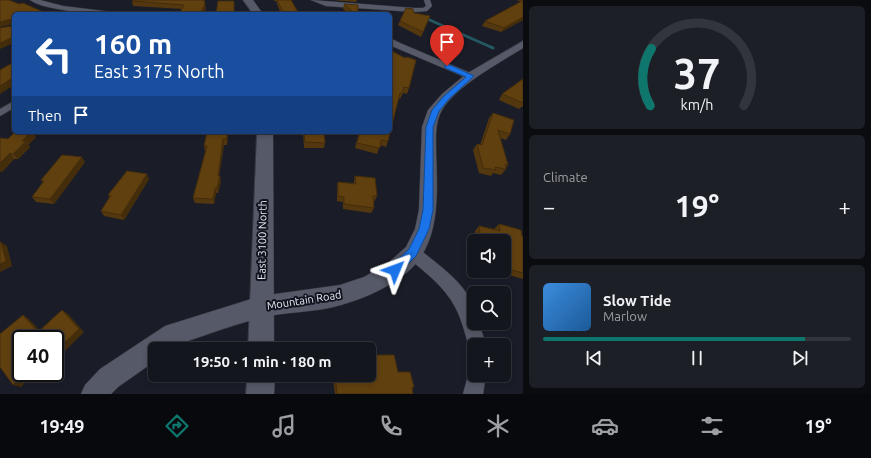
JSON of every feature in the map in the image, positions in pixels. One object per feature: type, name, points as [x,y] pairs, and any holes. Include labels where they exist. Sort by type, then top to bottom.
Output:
[{"type":"main road","points":[[248,0],[257,12]]},
{"type":"main road","name":"East 3100 North","points":[[261,342],[264,134]]},
{"type":"main road","points":[[260,394],[261,382]]},
{"type":"street","points":[[33,0],[63,8],[96,12]]},
{"type":"street","points":[[317,2],[374,11],[425,10],[429,6],[427,0]]},
{"type":"street","points":[[54,12],[63,8]]},
{"type":"street","points":[[392,41],[470,76]]},
{"type":"street","name":"Mountain Road","points":[[94,394],[109,378],[173,334],[261,307],[340,295],[369,285],[395,270],[413,253],[424,229],[428,210],[429,127],[435,110],[446,97],[470,76],[523,44]]},
{"type":"street","points":[[0,114],[12,105]]},
{"type":"street","points":[[413,253],[443,280],[460,300],[471,323],[475,338]]},
{"type":"street","points":[[473,394],[476,382]]},
{"type":"building","points":[[0,0],[9,0],[19,4],[23,3],[43,12],[12,12],[12,19],[0,22]]},
{"type":"building","points":[[204,0],[205,4],[201,12],[180,12],[184,5],[132,1]]},
{"type":"building","points":[[277,0],[291,0],[298,12],[283,12]]},
{"type":"building","points":[[218,1],[234,1],[234,12],[216,12]]},
{"type":"building","points":[[522,1],[523,17],[504,28],[485,21]]},
{"type":"building","points":[[344,4],[358,5],[358,12],[353,12]]},
{"type":"building","points":[[406,8],[413,9],[414,13],[430,16],[423,32],[400,21]]},
{"type":"building","points":[[12,26],[12,38],[0,43],[0,28]]},
{"type":"building","points":[[392,51],[405,58],[407,57],[416,60],[409,88],[404,87],[402,93],[400,93],[392,125]]},
{"type":"building","points":[[12,63],[12,78],[0,86],[0,70]]},
{"type":"building","points":[[523,79],[523,103],[502,94]]},
{"type":"building","points":[[493,113],[514,120],[510,134],[498,130],[508,165],[505,164],[506,169],[495,167],[496,170],[483,168],[477,144],[482,145]]},
{"type":"building","points":[[13,134],[29,134],[22,141],[26,141],[13,154],[10,153],[0,163],[0,138],[8,139]]},
{"type":"building","points":[[207,134],[227,134],[227,139],[223,139],[218,176],[220,176],[217,188],[215,188],[213,199],[193,198],[207,146],[204,146]]},
{"type":"building","points":[[304,134],[324,134],[325,143],[305,142]]},
{"type":"building","points":[[359,134],[390,134],[388,141],[381,140],[380,148],[357,143]]},
{"type":"building","points":[[62,155],[82,157],[50,199],[32,197],[44,181],[41,180]]},
{"type":"building","points":[[127,171],[147,174],[121,215],[101,211],[111,195],[108,195]]},
{"type":"building","points":[[355,176],[375,178],[377,196],[373,196],[374,208],[344,204],[344,197],[338,196],[338,182],[356,184]]},
{"type":"building","points":[[499,224],[521,230],[523,237],[523,273],[511,270],[511,234],[480,234],[479,226],[500,231]]},
{"type":"building","points":[[0,242],[6,261],[0,264]]},
{"type":"building","points":[[62,310],[79,329],[64,343],[64,330],[40,330]]},
{"type":"building","points":[[23,315],[36,330],[12,330],[12,382],[16,382],[13,385],[0,367],[0,334]]},
{"type":"building","points":[[376,355],[394,355],[398,372],[410,372],[414,387],[412,387],[413,394],[337,394],[336,382],[376,382]]},
{"type":"waterway","points":[[423,17],[493,48],[491,47]]},
{"type":"route","points":[[395,270],[413,253],[424,229],[428,210],[429,127],[435,110],[446,97],[470,76],[447,66]]}]
